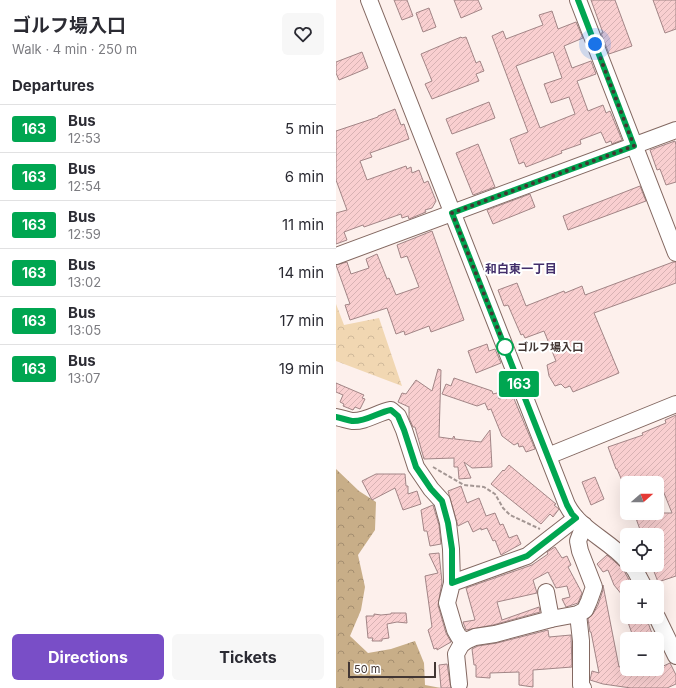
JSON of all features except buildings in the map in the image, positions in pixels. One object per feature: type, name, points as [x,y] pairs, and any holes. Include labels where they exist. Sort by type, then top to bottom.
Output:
[{"type":"street","points":[[369,0],[567,505],[572,514],[620,554]]},
{"type":"street","points":[[578,0],[676,253]]},
{"type":"street","points":[[336,256],[676,130]]},
{"type":"street","points":[[548,456],[676,404]]},
{"type":"street","points":[[336,417],[353,421],[364,419],[382,411],[391,410],[398,416],[416,467],[431,489],[442,501],[448,523],[452,549],[452,583],[447,603],[455,630],[459,637],[466,641]]},
{"type":"street","points":[[452,583],[527,556],[551,538],[580,521]]},
{"type":"street","points":[[459,684],[456,654],[461,645],[466,641],[475,637],[495,634],[551,619],[578,614],[585,610],[594,587],[580,551],[578,541],[580,521]]},
{"type":"street","points":[[546,592],[551,619]]},
{"type":"street","points":[[578,614],[581,641],[581,685],[583,688]]},
{"type":"street","points":[[660,624],[676,656]]},
{"type":"path","points":[[416,467],[431,466],[464,485],[484,487],[495,494],[503,508],[510,515],[530,524],[546,533],[551,538]]},
{"type":"green space","points":[[336,304],[344,325],[379,318],[402,386],[336,361]]},
{"type":"green space","points":[[336,469],[359,491],[376,502],[375,530],[358,555],[365,587],[361,610],[350,636],[368,653],[391,649],[415,641],[424,663],[425,685],[441,688],[336,688]]},
{"type":"bus line","name":"163","points":[[336,417],[353,421],[364,419],[382,411],[391,410],[398,416],[416,467],[431,489],[442,501],[448,523],[452,549],[452,583],[527,556],[576,518],[567,505],[452,213],[634,146],[578,0]]},
{"type":"place","name":"ゴルフ場入口","points":[[505,347]]},
{"type":"district","name":"和白東一丁目","points":[[521,269]]},
{"type":"route","points":[[505,347],[452,213],[634,146],[595,44]]}]
